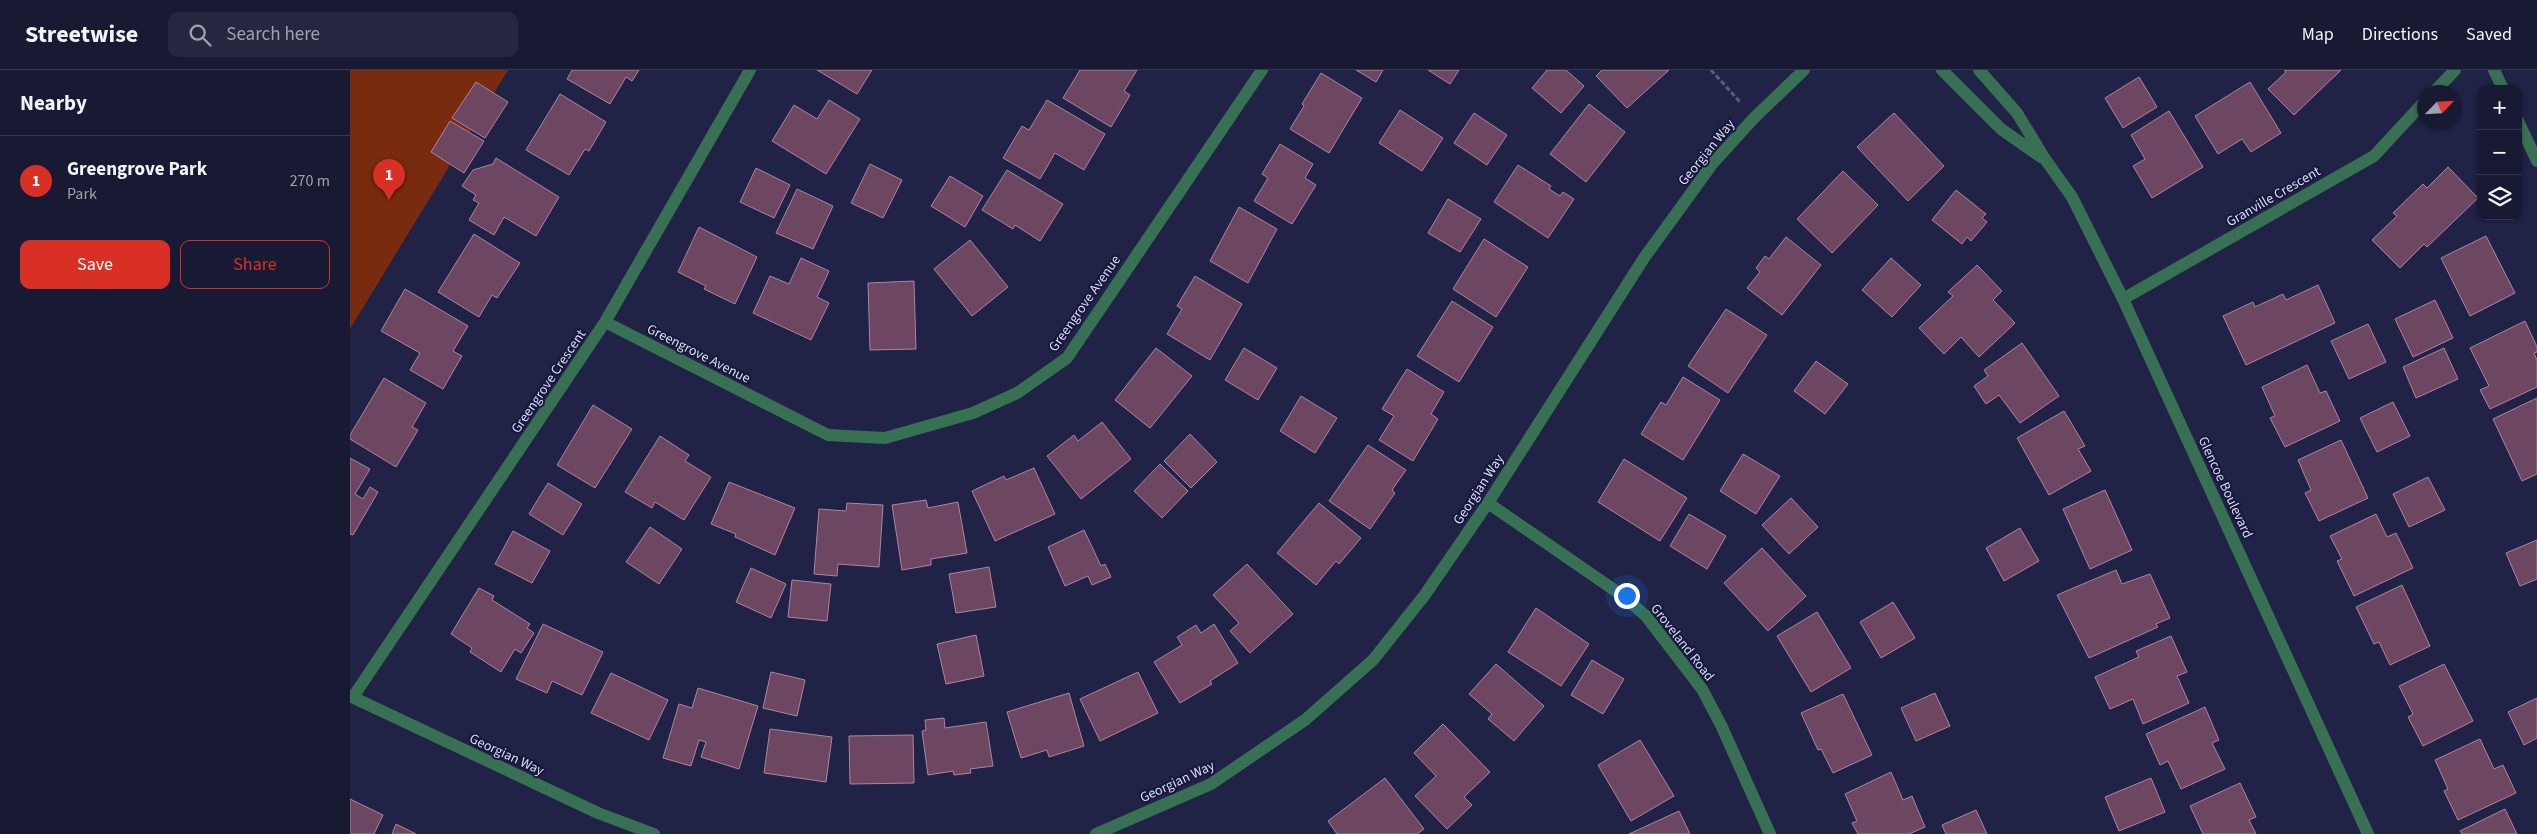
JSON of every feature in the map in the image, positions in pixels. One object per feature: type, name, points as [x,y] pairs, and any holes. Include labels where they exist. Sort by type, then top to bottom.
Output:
[{"type":"street","name":"Greengrove Crescent","points":[[351,697],[606,322],[750,70]]},
{"type":"street","name":"Greengrove Avenue","points":[[606,322],[828,435],[886,438],[973,413],[1017,393],[1067,358],[1262,70]]},
{"type":"street","name":"Georgian Way","points":[[1096,834],[1211,784],[1305,720],[1373,660],[1424,596],[1488,503],[1644,258],[1713,163],[1754,118],[1804,70]]},
{"type":"street","name":"Glencoe Boulevard","points":[[1942,70],[2001,129],[2045,160]]},
{"type":"street","name":"Glencoe Boulevard","points":[[1979,70],[2018,112],[2045,160],[2072,197],[2123,299],[2368,834]]},
{"type":"street","points":[[2441,85],[2455,70]]},
{"type":"street","points":[[2494,70],[2501,85]]},
{"type":"street","name":"Granville Crescent","points":[[2123,299],[2374,156],[2417,110]]},
{"type":"street","points":[[2522,129],[2537,161]]},
{"type":"street","name":"Groveland Road","points":[[1488,503],[1623,596],[1646,616],[1702,689],[1770,834]]},
{"type":"street","name":"Georgian Way","points":[[351,697],[598,813],[654,834]]},
{"type":"path","points":[[1710,70],[1754,118]]},
{"type":"shaded area","points":[[350,70],[508,70],[350,329]]},
{"type":"building","points":[[572,70],[639,70],[632,81],[626,77],[610,104],[567,79]]},
{"type":"building","points":[[817,70],[872,70],[857,94]]},
{"type":"building","points":[[1080,70],[1137,70],[1124,91],[1130,95],[1111,127],[1063,98]]},
{"type":"building","points":[[1356,70],[1383,70],[1376,82]]},
{"type":"building","points":[[1428,70],[1459,70],[1450,84]]},
{"type":"building","points":[[1547,70],[1566,70],[1584,86],[1561,113],[1532,88]]},
{"type":"building","points":[[1602,70],[1669,70],[1627,108],[1596,76]]},
{"type":"building","points":[[2284,70],[2341,70],[2294,115],[2268,89],[2286,72]]},
{"type":"building","points":[[1321,73],[1362,98],[1329,153],[1290,129],[1304,106],[1302,104]]},
{"type":"building","points":[[2139,77],[2157,107],[2123,128],[2105,98]]},
{"type":"building","points":[[476,82],[508,102],[485,138],[452,118]]},
{"type":"building","points":[[2250,82],[2281,133],[2251,152],[2242,139],[2218,154],[2195,116]]},
{"type":"building","points":[[560,94],[606,122],[589,151],[585,149],[569,175],[526,150]]},
{"type":"building","points":[[829,100],[860,119],[826,174],[772,141],[794,105],[817,119]]},
{"type":"building","points":[[1047,100],[1105,134],[1084,170],[1055,153],[1040,179],[1003,158],[1022,126],[1029,130]]},
{"type":"building","points":[[1589,104],[1625,132],[1586,182],[1550,154]]},
{"type":"building","points":[[1400,110],[1443,138],[1422,171],[1379,143]]},
{"type":"building","points":[[2169,111],[2203,167],[2152,198],[2133,166],[2145,159],[2131,135]]},
{"type":"building","points":[[1474,113],[1507,135],[1487,165],[1454,143]]},
{"type":"building","points":[[1894,113],[1944,166],[1908,201],[1857,147]]},
{"type":"building","points":[[450,121],[484,141],[464,173],[431,152]]},
{"type":"building","points":[[1280,144],[1313,164],[1305,178],[1316,185],[1292,224],[1254,201],[1268,178],[1262,174]]},
{"type":"building","points":[[496,158],[559,197],[536,236],[504,217],[494,235],[469,220],[479,203],[473,200],[476,195],[462,186],[473,170],[493,164]]},
{"type":"building","points":[[870,164],[902,180],[883,218],[851,203]]},
{"type":"building","points":[[1518,165],[1551,186],[1549,189],[1560,196],[1563,192],[1574,199],[1548,238],[1494,202]]},
{"type":"building","points":[[2448,167],[2477,199],[2427,247],[2424,244],[2400,268],[2372,240],[2397,216],[2393,213],[2423,184],[2427,188]]},
{"type":"building","points":[[756,168],[790,185],[774,218],[740,202]]},
{"type":"building","points":[[1007,170],[1063,204],[1040,241],[1015,225],[1013,229],[982,210]]},
{"type":"building","points":[[1843,171],[1878,205],[1832,253],[1797,219]]},
{"type":"building","points":[[950,176],[983,196],[965,227],[931,206]]},
{"type":"building","points":[[797,189],[833,206],[813,249],[776,233]]},
{"type":"building","points":[[1956,190],[1986,214],[1982,218],[1987,222],[1971,241],[1967,237],[1962,244],[1932,220]]},
{"type":"building","points":[[1448,199],[1481,219],[1460,252],[1428,233]]},
{"type":"building","points":[[1239,207],[1277,229],[1248,283],[1210,261]]},
{"type":"building","points":[[699,227],[757,257],[735,304],[704,289],[706,286],[678,272]]},
{"type":"building","points":[[474,234],[520,263],[497,298],[492,295],[479,317],[438,292]]},
{"type":"building","points":[[2486,236],[2515,293],[2470,316],[2441,258]]},
{"type":"building","points":[[1786,237],[1821,265],[1782,315],[1747,288],[1760,272],[1756,268],[1765,256],[1769,259]]},
{"type":"building","points":[[1484,239],[1528,267],[1496,317],[1453,289]]},
{"type":"building","points":[[970,240],[1008,287],[972,316],[934,269]]},
{"type":"building","points":[[801,258],[829,271],[817,297],[829,303],[811,340],[753,313],[770,276],[789,284]]},
{"type":"building","points":[[1891,258],[1921,285],[1892,317],[1862,290]]},
{"type":"building","points":[[1977,265],[2002,291],[1993,300],[2015,323],[1979,357],[1961,337],[1944,354],[1919,328],[1953,296],[1948,292]]},
{"type":"building","points":[[1195,276],[1242,304],[1210,360],[1167,334],[1182,309],[1177,306]]},
{"type":"building","points":[[914,281],[916,349],[870,350],[868,283]]},
{"type":"building","points":[[2318,285],[2335,323],[2246,365],[2223,316],[2253,302],[2255,307],[2283,294],[2286,300]]},
{"type":"building","points":[[405,289],[468,326],[453,351],[462,356],[443,389],[410,370],[420,353],[381,331]]},
{"type":"building","points":[[2435,300],[2453,338],[2413,357],[2395,319]]},
{"type":"building","points":[[1452,301],[1493,327],[1459,382],[1417,356]]},
{"type":"building","points":[[1726,309],[1767,335],[1728,393],[1688,366]]},
{"type":"building","points":[[2525,321],[2537,347],[2537,352],[2534,353],[2537,360],[2537,387],[2490,409],[2480,390],[2489,386],[2470,348]]},
{"type":"building","points":[[2368,324],[2386,362],[2349,379],[2331,341]]},
{"type":"building","points":[[2022,343],[2059,396],[2020,423],[1999,395],[1986,404],[1974,386],[1988,376],[1984,370]]},
{"type":"building","points":[[1156,348],[1192,376],[1150,428],[1115,400]]},
{"type":"building","points":[[1244,348],[1277,368],[1258,400],[1225,380]]},
{"type":"building","points":[[2444,348],[2458,379],[2416,398],[2403,367]]},
{"type":"building","points":[[1816,361],[1848,384],[1825,414],[1794,391]]},
{"type":"building","points":[[2307,365],[2320,393],[2326,391],[2340,421],[2285,447],[2270,418],[2275,416],[2262,387]]},
{"type":"building","points":[[1407,369],[1444,392],[1431,414],[1438,419],[1413,461],[1379,440],[1394,416],[1382,409]]},
{"type":"building","points":[[1683,377],[1720,400],[1683,460],[1641,434],[1661,402],[1666,405]]},
{"type":"building","points":[[384,378],[426,403],[412,427],[418,430],[396,467],[350,439],[350,435]]},
{"type":"building","points":[[1301,396],[1337,418],[1315,453],[1280,431]]},
{"type":"building","points":[[2537,398],[2537,474],[2522,481],[2493,419]]},
{"type":"building","points":[[2393,402],[2410,436],[2377,452],[2360,418]]},
{"type":"building","points":[[593,405],[632,429],[595,488],[557,465]]},
{"type":"building","points":[[2064,411],[2085,446],[2078,449],[2091,471],[2049,495],[2017,438]]},
{"type":"building","points":[[1102,422],[1131,459],[1081,499],[1047,456],[1074,435],[1078,441]]},
{"type":"building","points":[[1190,434],[1217,462],[1191,488],[1164,461]]},
{"type":"building","points":[[660,436],[689,455],[685,461],[711,477],[684,520],[655,502],[652,508],[625,492]]},
{"type":"building","points":[[2341,440],[2368,498],[2319,521],[2305,493],[2311,490],[2298,460]]},
{"type":"building","points":[[1368,445],[1406,470],[1392,490],[1395,493],[1370,529],[1329,501]]},
{"type":"building","points":[[1743,454],[1780,476],[1756,514],[1720,491]]},
{"type":"building","points":[[350,458],[370,469],[355,494],[363,499],[370,487],[378,492],[353,535],[350,534]]},
{"type":"building","points":[[1624,459],[1687,498],[1660,541],[1598,502]]},
{"type":"building","points":[[1160,464],[1188,491],[1162,518],[1134,491]]},
{"type":"building","points":[[1034,468],[1055,514],[995,541],[972,491],[1004,476],[1006,480]]},
{"type":"building","points":[[2428,477],[2445,510],[2409,527],[2393,494]]},
{"type":"building","points":[[729,482],[795,508],[775,555],[735,537],[736,534],[711,524]]},
{"type":"building","points":[[548,483],[582,504],[563,535],[529,514]]},
{"type":"building","points":[[2105,490],[2132,550],[2090,569],[2063,509]]},
{"type":"building","points":[[1791,498],[1818,527],[1789,554],[1762,525]]},
{"type":"building","points":[[926,500],[928,508],[958,502],[967,553],[931,559],[931,565],[902,570],[892,505]]},
{"type":"building","points":[[847,503],[883,505],[879,567],[838,564],[837,576],[814,574],[819,509],[846,511]]},
{"type":"building","points":[[1319,503],[1361,538],[1339,564],[1336,561],[1316,585],[1277,553]]},
{"type":"building","points":[[1689,514],[1726,536],[1707,569],[1670,546]]},
{"type":"building","points":[[2376,514],[2387,537],[2396,533],[2413,568],[2354,596],[2337,561],[2342,559],[2330,536]]},
{"type":"building","points":[[650,527],[682,549],[659,584],[626,562]]},
{"type":"building","points":[[2020,528],[2039,561],[2004,581],[1986,548]]},
{"type":"building","points":[[1084,530],[1101,566],[1105,564],[1111,577],[1092,585],[1088,576],[1065,586],[1048,547]]},
{"type":"building","points":[[513,531],[550,551],[532,583],[495,564]]},
{"type":"building","points":[[2537,540],[2537,579],[2520,586],[2506,553]]},
{"type":"building","points":[[1762,548],[1806,596],[1768,631],[1724,583]]},
{"type":"building","points":[[1247,564],[1293,614],[1250,653],[1230,631],[1239,623],[1213,595]]},
{"type":"building","points":[[989,567],[996,607],[956,613],[949,574]]},
{"type":"building","points":[[751,568],[786,584],[771,618],[736,602]]},
{"type":"building","points":[[2116,570],[2122,584],[2150,574],[2170,618],[2156,624],[2158,627],[2089,658],[2057,595]]},
{"type":"building","points":[[792,580],[831,584],[827,621],[788,617]]},
{"type":"building","points":[[2402,585],[2430,646],[2390,665],[2379,642],[2374,644],[2356,607]]},
{"type":"building","points":[[479,588],[494,596],[492,600],[530,624],[527,628],[534,633],[521,653],[515,649],[501,672],[470,652],[472,648],[451,634]]},
{"type":"building","points":[[1893,602],[1915,638],[1881,658],[1860,622]]},
{"type":"building","points":[[1536,608],[1589,644],[1561,686],[1508,652]]},
{"type":"building","points":[[1817,612],[1851,668],[1811,692],[1777,636]]},
{"type":"building","points":[[543,624],[603,652],[582,695],[552,681],[547,693],[516,679]]},
{"type":"building","points":[[1214,624],[1238,663],[1210,681],[1212,684],[1180,703],[1154,662],[1182,645],[1177,637],[1196,625],[1201,633]]},
{"type":"building","points":[[976,635],[984,676],[946,684],[937,644]]},
{"type":"building","points":[[2171,636],[2187,672],[2177,676],[2189,703],[2143,724],[2133,699],[2110,709],[2095,677],[2139,657],[2136,651]]},
{"type":"building","points":[[1592,660],[1624,679],[1603,714],[1571,695]]},
{"type":"building","points":[[1496,664],[1544,706],[1514,741],[1488,719],[1492,714],[1469,694]]},
{"type":"building","points":[[2444,664],[2473,721],[2423,746],[2408,717],[2413,714],[2399,686]]},
{"type":"building","points":[[771,672],[805,680],[797,716],[763,708]]},
{"type":"building","points":[[1138,672],[1158,713],[1100,741],[1080,699]]},
{"type":"building","points":[[611,673],[668,700],[649,740],[591,713]]},
{"type":"building","points":[[698,688],[758,706],[739,769],[701,757],[706,742],[699,740],[691,766],[663,758],[679,704],[692,708]]},
{"type":"building","points":[[1069,693],[1084,746],[1049,757],[1047,750],[1021,758],[1007,712]]},
{"type":"building","points":[[1935,693],[1950,726],[1916,741],[1901,708]]},
{"type":"building","points":[[1843,694],[1872,755],[1833,773],[1821,749],[1818,750],[1801,713]]},
{"type":"building","points":[[2537,698],[2537,738],[2524,745],[2508,712]]},
{"type":"building","points":[[2205,707],[2219,740],[2212,743],[2225,769],[2181,789],[2168,761],[2160,765],[2146,734]]},
{"type":"building","points":[[944,718],[945,728],[986,722],[993,766],[970,769],[971,773],[954,775],[953,771],[928,775],[922,731],[926,730],[925,720]]},
{"type":"building","points":[[1443,724],[1490,772],[1464,797],[1472,805],[1447,829],[1415,796],[1436,776],[1414,753]]},
{"type":"building","points":[[770,729],[832,737],[826,782],[764,773]]},
{"type":"building","points":[[913,735],[914,783],[850,784],[849,736]]},
{"type":"building","points":[[2480,739],[2494,769],[2503,765],[2516,793],[2458,820],[2444,791],[2448,789],[2435,760]]},
{"type":"building","points":[[1640,740],[1674,796],[1631,821],[1598,765]]},
{"type":"building","points":[[1891,772],[1903,800],[1912,796],[1925,827],[1909,834],[1858,834],[1852,823],[1857,821],[1845,794]]},
{"type":"building","points":[[1385,778],[1424,829],[1417,834],[1337,834],[1328,821]]},
{"type":"building","points":[[2151,778],[2165,812],[2119,831],[2105,797]]},
{"type":"building","points":[[2240,783],[2256,817],[2249,820],[2256,834],[2203,834],[2190,806]]},
{"type":"building","points":[[350,799],[383,815],[374,834],[350,834]]},
{"type":"building","points":[[2505,809],[2517,834],[2462,834],[2460,831]]},
{"type":"building","points":[[1976,810],[1987,834],[1946,834],[1942,825]]},
{"type":"building","points":[[1679,811],[1690,834],[1629,834]]},
{"type":"building","points":[[396,824],[416,834],[392,834]]},
{"type":"place","name":"Greengrove Park","points":[[389,200]]}]
